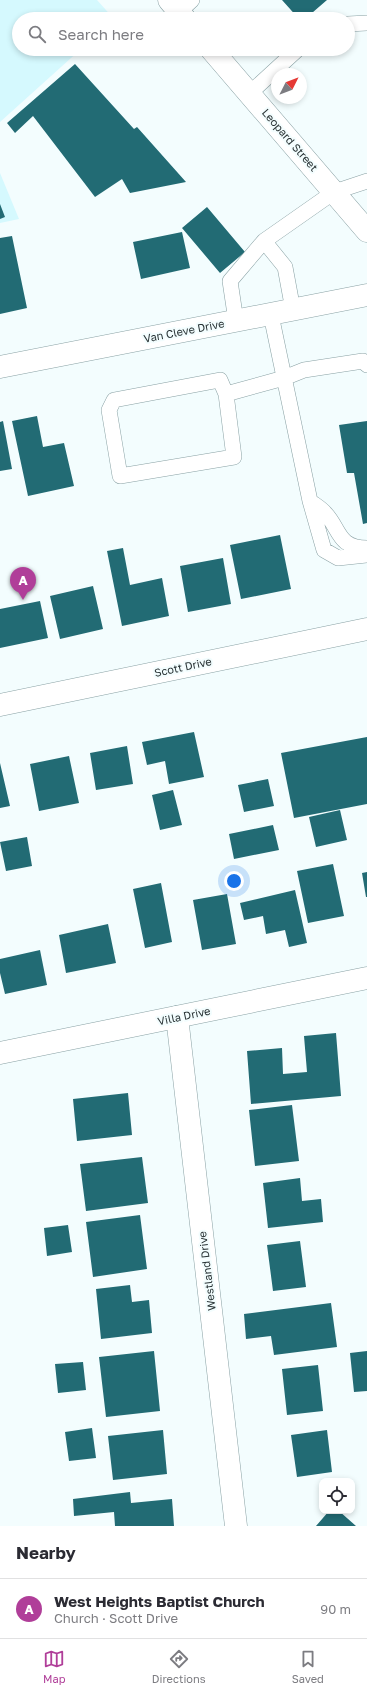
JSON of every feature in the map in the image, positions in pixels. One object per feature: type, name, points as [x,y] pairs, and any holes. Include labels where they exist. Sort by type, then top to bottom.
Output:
[{"type":"street","name":"Leopard Street","points":[[218,56],[367,231]]},
{"type":"street","name":"Van Cleve Drive","points":[[0,367],[367,295]]},
{"type":"street","name":"Scott Drive","points":[[0,705],[367,629]]},
{"type":"street","name":"Villa Drive","points":[[0,1053],[367,978]]},
{"type":"street","name":"Westland Drive","points":[[177,1017],[236,1526]]},
{"type":"lane","points":[[355,24],[367,23]]},
{"type":"lane","points":[[250,93],[290,56]]},
{"type":"lane","points":[[236,321],[230,281],[264,241],[334,192],[367,181]]},
{"type":"lane","points":[[264,241],[285,267],[293,310]]},
{"type":"lane","points":[[271,315],[310,501],[324,550],[338,558],[367,555]]},
{"type":"lane","points":[[226,394],[284,378],[304,370],[363,361],[367,365]]},
{"type":"lane","points":[[220,380],[226,394],[234,458],[120,476],[109,410],[114,400],[220,380]]},
{"type":"lane","points":[[310,501],[326,513],[340,538],[359,548],[367,548]]},
{"type":"shaded area","points":[[0,0],[97,0],[108,12],[12,12],[12,56],[73,56],[0,122]]},
{"type":"shaded area","points":[[0,173],[19,219],[0,223]]},
{"type":"building","points":[[282,0],[327,0],[313,12],[293,12]]},
{"type":"building","points":[[75,64],[134,129],[137,127],[186,182],[130,193],[122,179],[95,197],[33,116],[15,133],[7,123]]},
{"type":"building","points":[[0,204],[5,217],[0,219]]},
{"type":"building","points":[[207,207],[245,252],[220,273],[182,228]]},
{"type":"building","points":[[182,232],[190,268],[141,279],[133,242]]},
{"type":"building","points":[[12,236],[27,308],[0,314],[0,238]]},
{"type":"building","points":[[37,416],[43,447],[64,443],[74,486],[28,496],[12,421]]},
{"type":"building","points":[[3,421],[12,469],[0,471],[0,422]]},
{"type":"building","points":[[367,421],[367,523],[363,524],[354,473],[347,473],[339,425]]},
{"type":"building","points":[[280,535],[291,589],[241,599],[230,545]]},
{"type":"building","points":[[123,548],[130,585],[162,578],[169,616],[122,626],[107,551]]},
{"type":"building","points":[[223,558],[231,604],[188,612],[180,566]]},
{"type":"building","points":[[93,586],[103,629],[60,639],[50,596]]},
{"type":"building","points":[[40,601],[48,638],[0,648],[0,609]]},
{"type":"building","points":[[194,732],[204,777],[169,784],[165,761],[147,765],[142,742]]},
{"type":"building","points":[[367,737],[367,804],[294,818],[281,753]]},
{"type":"building","points":[[127,746],[133,784],[96,790],[90,753]]},
{"type":"building","points":[[69,756],[79,803],[39,811],[30,764]]},
{"type":"building","points":[[0,763],[10,806],[0,808]]},
{"type":"building","points":[[268,779],[274,806],[244,812],[238,785]]},
{"type":"building","points":[[173,790],[182,825],[160,830],[152,795]]},
{"type":"building","points":[[340,810],[347,840],[316,847],[309,817]]},
{"type":"building","points":[[273,825],[279,850],[234,859],[229,834]]},
{"type":"building","points":[[27,837],[32,866],[6,871],[0,842]]},
{"type":"building","points":[[333,864],[344,916],[308,923],[297,871]]},
{"type":"building","points":[[367,872],[367,897],[366,897],[362,873]]},
{"type":"building","points":[[161,883],[172,942],[145,948],[133,889]]},
{"type":"building","points":[[295,890],[307,943],[289,947],[285,930],[266,934],[263,916],[244,920],[240,903]]},
{"type":"building","points":[[227,894],[236,944],[202,950],[193,900]]},
{"type":"building","points":[[108,924],[116,963],[66,973],[59,935]]},
{"type":"building","points":[[40,950],[47,985],[5,994],[0,973],[0,959]]},
{"type":"building","points":[[336,1033],[341,1096],[251,1104],[247,1051],[282,1048],[283,1074],[307,1072],[304,1036]]},
{"type":"building","points":[[128,1093],[132,1135],[77,1141],[73,1099]]},
{"type":"building","points":[[292,1105],[299,1161],[255,1166],[249,1110]]},
{"type":"building","points":[[142,1157],[148,1203],[86,1211],[80,1164]]},
{"type":"building","points":[[300,1178],[302,1201],[321,1199],[323,1222],[268,1228],[263,1183]]},
{"type":"building","points":[[140,1215],[147,1269],[93,1277],[86,1222]]},
{"type":"building","points":[[68,1225],[72,1252],[47,1256],[44,1228]]},
{"type":"building","points":[[300,1241],[306,1287],[273,1291],[267,1245]]},
{"type":"building","points":[[130,1285],[132,1302],[149,1300],[152,1333],[101,1339],[96,1289]]},
{"type":"building","points":[[331,1303],[337,1347],[274,1355],[271,1336],[246,1339],[244,1314]]},
{"type":"building","points":[[154,1351],[160,1411],[106,1417],[99,1357]]},
{"type":"building","points":[[367,1351],[367,1391],[354,1392],[350,1353]]},
{"type":"building","points":[[83,1362],[86,1390],[58,1393],[55,1364]]},
{"type":"building","points":[[318,1365],[323,1411],[287,1415],[282,1369]]},
{"type":"building","points":[[92,1428],[96,1458],[69,1461],[65,1432]]},
{"type":"building","points":[[163,1430],[167,1474],[113,1480],[108,1436]]},
{"type":"building","points":[[327,1430],[332,1472],[297,1477],[291,1435]]},
{"type":"building","points":[[130,1492],[131,1503],[172,1499],[174,1526],[115,1526],[114,1512],[74,1516],[73,1499]]},
{"type":"building","points":[[326,1514],[342,1514],[356,1526],[316,1526]]},
{"type":"place","name":"West Heights Baptist Church","points":[[23,600]]}]
